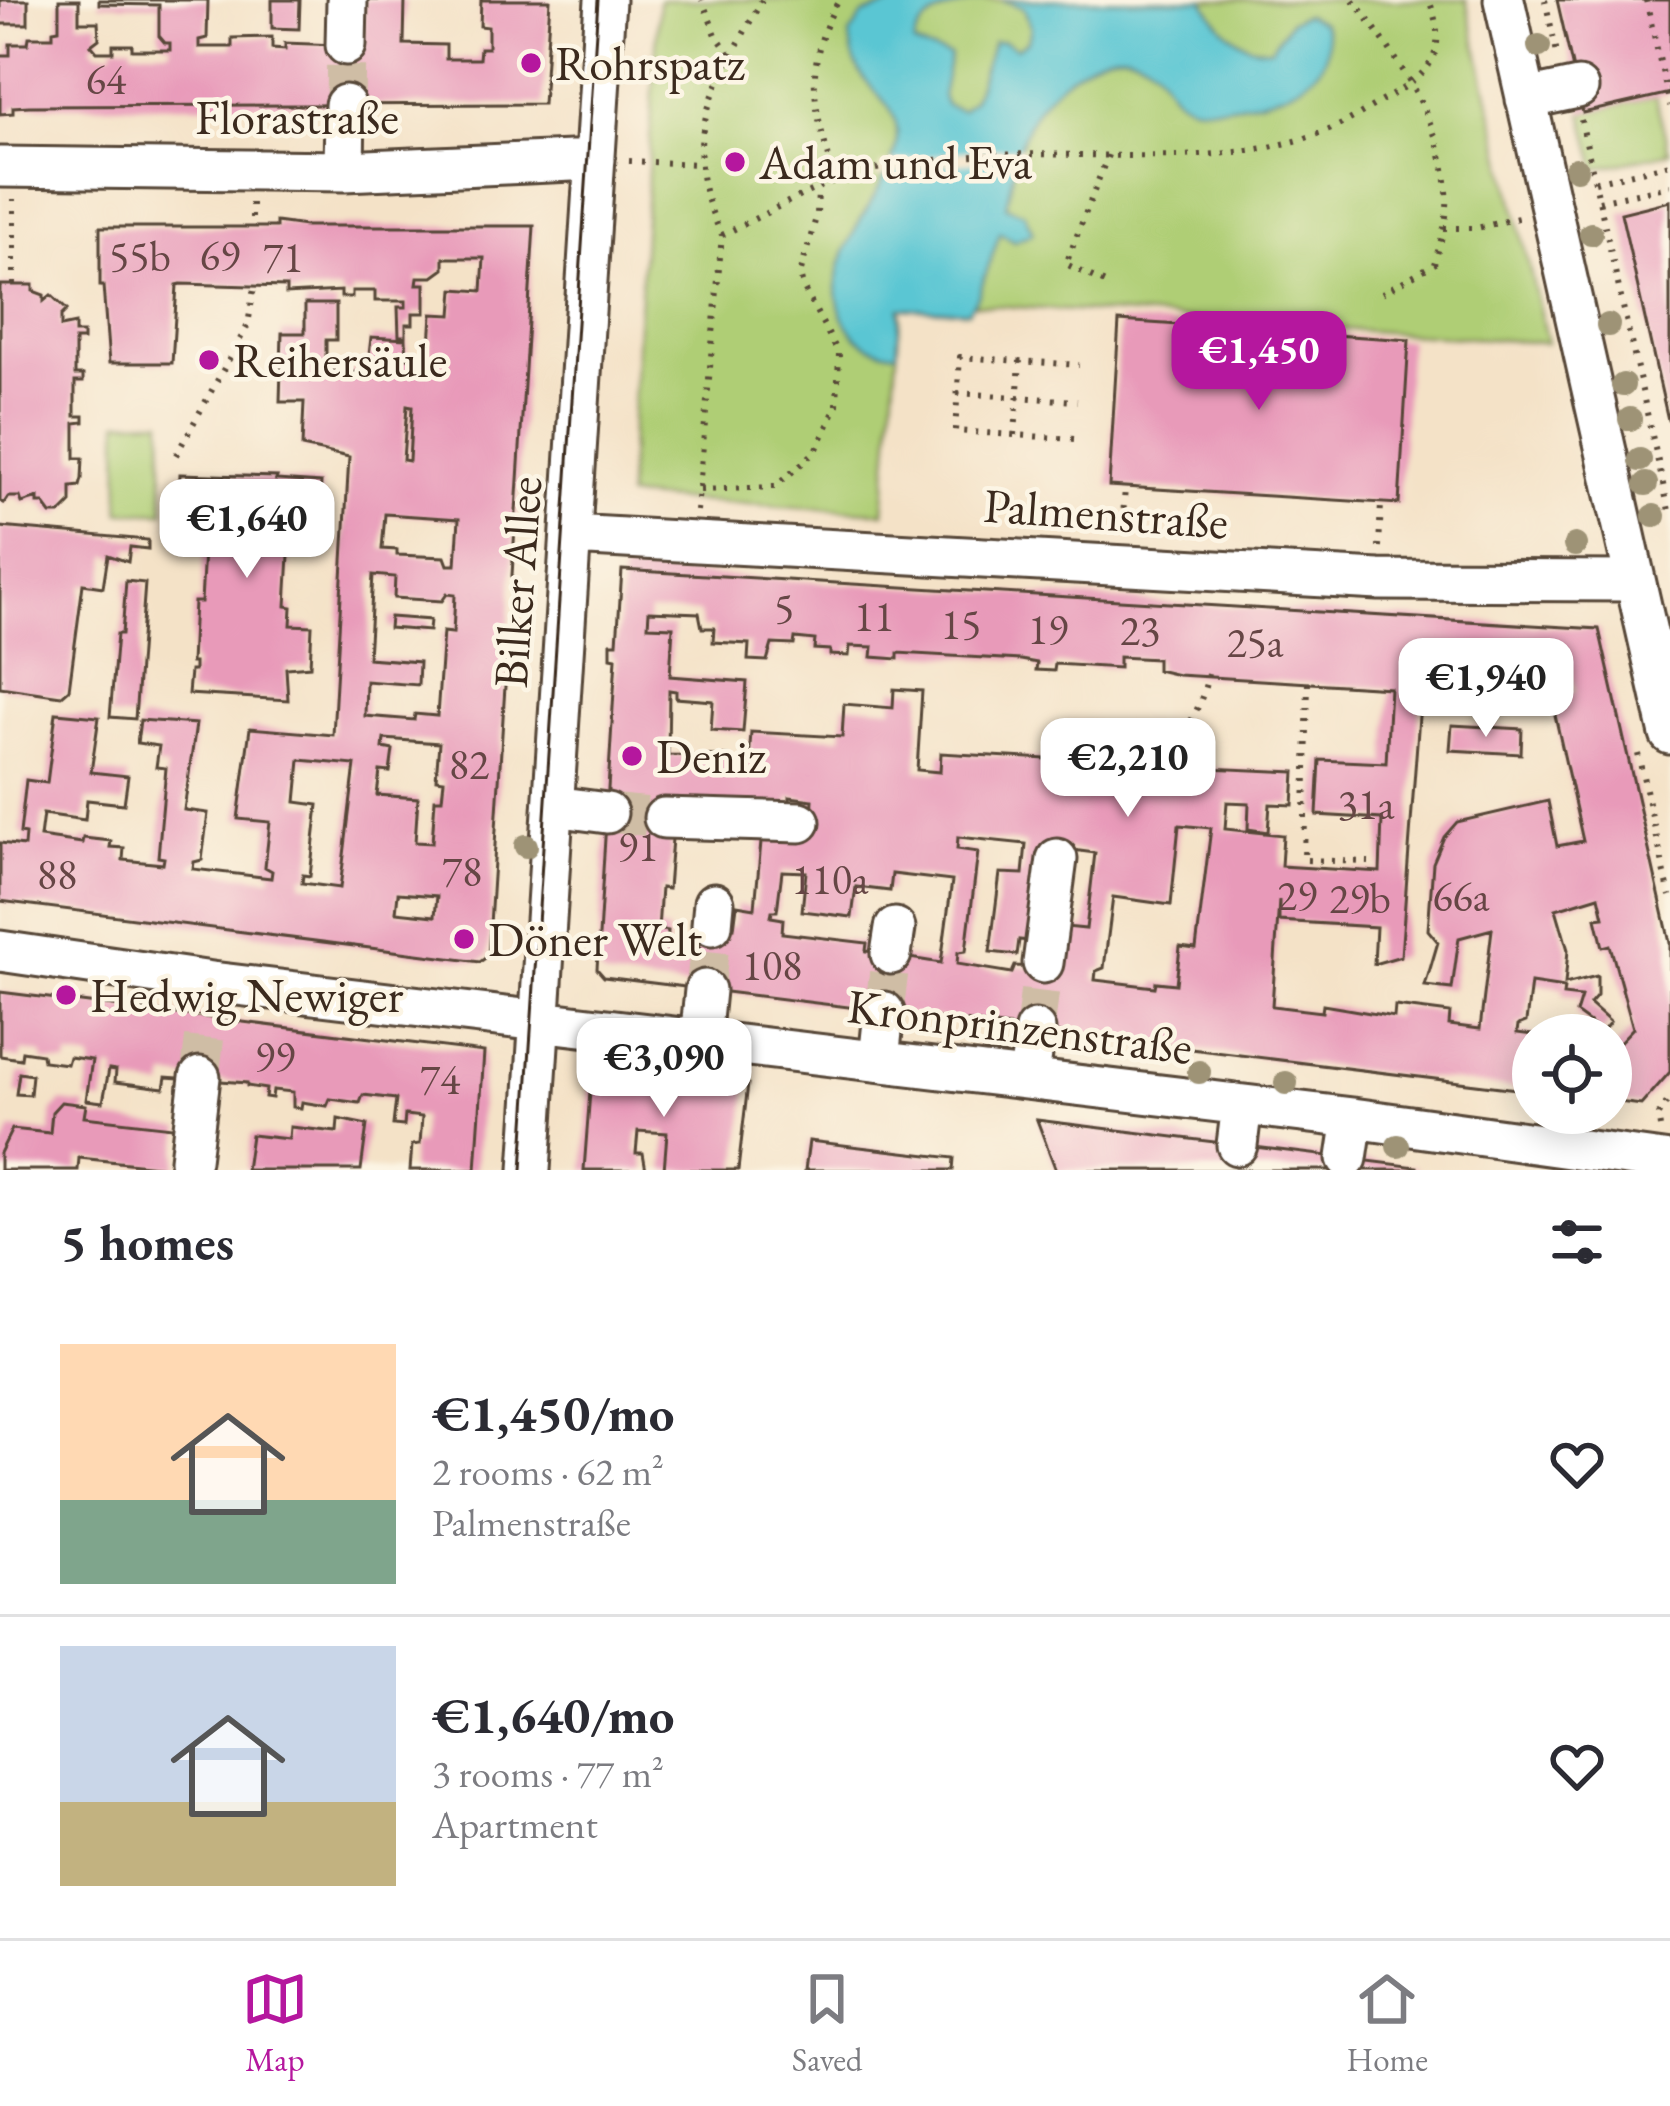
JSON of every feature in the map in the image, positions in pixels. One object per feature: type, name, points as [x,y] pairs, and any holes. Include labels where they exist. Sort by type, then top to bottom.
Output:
[{"type":"street","name":"Bilker Allee","points":[[530,1170],[605,0]]},
{"type":"street","points":[[1504,0],[1670,734]]},
{"type":"street","points":[[346,46],[347,2]]},
{"type":"street","points":[[1526,99],[1574,88]]},
{"type":"street","points":[[344,171],[345,105]]},
{"type":"street","name":"Florastraße","points":[[7,167],[344,171],[596,160]]},
{"type":"street","name":"Palmenstraße","points":[[571,535],[1379,580],[1635,581]]},
{"type":"street","points":[[554,806],[607,813]]},
{"type":"street","points":[[664,818],[800,822]]},
{"type":"street","points":[[1043,963],[1057,860]]},
{"type":"street","name":"Kronprinzenstraße","points":[[0,951],[209,1000],[540,1023],[700,1040],[1353,1118],[1670,1162]]},
{"type":"street","points":[[700,1040],[705,990]]},
{"type":"street","points":[[879,1060],[884,1012]]},
{"type":"street","points":[[1029,1078],[1035,1030]]},
{"type":"street","points":[[190,1160],[200,1077]]},
{"type":"street","points":[[1237,1144],[1242,1105]]},
{"type":"street","points":[[1347,1158],[1353,1118]]},
{"type":"path","points":[[702,0],[716,35],[731,56]]},
{"type":"path","points":[[693,541],[722,235],[707,205],[700,164],[702,118],[762,0]]},
{"type":"path","points":[[836,180],[815,109],[814,78],[816,46],[839,0]]},
{"type":"path","points":[[1353,0],[1411,85],[1426,117],[1447,191],[1434,264],[1382,293]]},
{"type":"path","points":[[722,235],[836,180],[942,159],[1047,153],[1208,155],[1278,146],[1323,133],[1411,85],[1436,58],[1436,19],[1429,0]]},
{"type":"path","points":[[1545,0],[1574,88],[1670,515]]},
{"type":"path","points":[[1646,0],[1670,106]]},
{"type":"path","points":[[1108,155],[1066,264],[1111,286]]},
{"type":"path","points":[[596,160],[700,164]]},
{"type":"path","points":[[1595,182],[1670,164]]},
{"type":"path","points":[[7,167],[14,285]]},
{"type":"path","points":[[1599,201],[1670,186]]},
{"type":"path","points":[[700,490],[775,487],[816,451],[837,405],[839,355],[800,275],[817,214],[818,190]]},
{"type":"path","points":[[1444,228],[1478,228],[1516,218]]},
{"type":"path","points":[[176,455],[248,325],[254,286]]},
{"type":"path","points":[[1074,439],[955,431],[957,393],[960,357],[1079,365]]},
{"type":"path","points":[[1015,435],[1020,361]]},
{"type":"path","points":[[957,393],[1077,401]]},
{"type":"path","points":[[1122,524],[1125,487]]},
{"type":"path","points":[[1379,545],[1381,503]]},
{"type":"path","points":[[1161,758],[1185,736],[1203,698],[1208,674]]},
{"type":"path","points":[[1308,683],[1304,860],[1369,862]]},
{"type":"path","points":[[1658,1115],[1670,1098]]},
{"type":"green space","points":[[659,0],[1466,0],[1547,343],[972,304],[968,311],[901,307],[884,512],[627,497]]},
{"type":"green space","points":[[1655,96],[1669,152],[1597,169],[1583,113]]},
{"type":"green space","points":[[162,420],[164,512],[120,512],[119,421]]},
{"type":"water","points":[[909,0],[984,0],[931,19],[914,45],[950,56],[942,96],[946,105],[961,110],[973,99],[993,42],[1004,41],[1016,48],[1028,41],[1031,27],[1024,8],[1002,0],[1204,0],[1223,27],[1250,45],[1271,48],[1290,21],[1305,15],[1322,23],[1327,46],[1321,65],[1307,80],[1262,100],[1236,104],[1184,102],[1149,62],[1128,54],[1101,57],[1068,77],[1051,91],[1029,123],[1011,182],[1006,206],[1024,213],[1033,233],[1014,241],[1000,233],[979,294],[968,311],[900,308],[897,353],[860,340],[845,321],[837,296],[847,247],[885,176],[897,131],[889,107],[858,68],[850,35],[863,15]]},
{"type":"pier","points":[[980,148],[1024,148],[1021,159],[933,166],[875,178],[881,164]]},
{"type":"building","points":[[0,0],[28,0],[28,24],[0,24]]},
{"type":"building","points":[[59,0],[79,0],[79,22],[98,22],[99,39],[91,45],[97,52],[113,52],[113,45],[170,50],[170,43],[159,36],[159,5],[99,4],[99,0],[208,0],[207,38],[199,40],[199,47],[232,47],[232,38],[272,37],[272,48],[285,49],[285,43],[364,46],[364,0],[405,0],[404,44],[446,45],[446,59],[479,59],[480,48],[488,48],[488,27],[480,26],[481,0],[550,0],[543,104],[29,106],[0,114],[0,55],[10,55],[10,44],[28,44],[29,37],[53,37],[53,30],[59,29]]},
{"type":"building","points":[[272,0],[300,0],[299,29],[272,28]]},
{"type":"building","points":[[1557,0],[1670,0],[1670,93],[1583,113]]},
{"type":"building","points":[[1670,201],[1670,420],[1668,420],[1621,213]]},
{"type":"building","points":[[276,222],[534,226],[488,956],[480,962],[0,901],[0,843],[24,846],[25,834],[20,833],[26,780],[47,783],[56,713],[99,717],[91,772],[128,776],[124,804],[87,800],[85,820],[43,814],[40,837],[82,843],[83,838],[111,841],[110,847],[124,848],[123,860],[163,864],[164,858],[158,857],[166,768],[156,767],[159,746],[137,743],[140,720],[196,724],[184,810],[208,813],[202,860],[194,862],[193,869],[271,878],[272,871],[265,867],[270,822],[238,819],[250,728],[333,735],[349,457],[302,447],[304,402],[280,402],[282,333],[305,333],[305,304],[336,304],[336,340],[326,340],[326,370],[367,373],[371,337],[406,339],[407,358],[429,360],[432,314],[452,315],[454,289],[482,291],[484,258],[444,258],[444,269],[433,277],[418,277],[417,284],[425,284],[425,313],[413,313],[406,336],[399,336],[398,307],[406,307],[406,301],[375,301],[375,291],[352,291],[352,297],[341,297],[341,291],[286,294],[286,287],[177,285],[172,363],[109,363],[100,286],[100,227],[276,227]],"holes":[[[407,406],[412,407],[409,461],[403,460]],[[385,514],[459,519],[456,565],[448,565],[445,557],[397,555],[397,550],[382,549]],[[373,575],[395,577],[394,598],[442,601],[447,594],[455,595],[453,633],[443,632],[437,716],[415,714],[414,720],[365,716],[366,681],[418,685],[419,662],[368,658]],[[384,739],[439,743],[436,779],[444,780],[442,799],[435,799],[432,843],[415,842],[418,798],[377,795],[380,771],[390,772],[393,750],[383,748]],[[300,760],[355,765],[340,888],[302,883],[303,875],[310,876],[318,805],[296,802]],[[398,893],[437,896],[435,916],[396,912]]]},
{"type":"building","points":[[0,285],[33,285],[44,301],[51,295],[67,310],[61,316],[61,327],[75,324],[75,333],[83,333],[83,340],[75,340],[75,375],[83,375],[83,382],[75,382],[75,416],[84,416],[84,422],[75,423],[75,458],[83,458],[82,479],[80,486],[71,487],[71,503],[60,514],[51,514],[38,498],[22,503],[20,497],[0,501]]},
{"type":"building","points":[[1119,321],[1409,340],[1399,504],[1109,486]]},
{"type":"building","points":[[180,474],[321,483],[318,540],[290,538],[286,606],[292,607],[291,625],[312,626],[310,666],[286,668],[288,700],[188,694],[190,671],[194,671],[194,602],[201,602],[205,533],[177,531]]},
{"type":"building","points":[[0,527],[148,540],[148,549],[130,547],[128,562],[108,555],[103,587],[83,584],[69,689],[61,696],[0,687]]},
{"type":"building","points":[[622,570],[1599,629],[1670,943],[1670,1072],[1641,1105],[1632,1104],[1632,1014],[1610,945],[1603,947],[1596,918],[1604,917],[1599,896],[1556,909],[1568,950],[1565,984],[1597,976],[1597,996],[1590,1004],[1601,1014],[1577,1014],[1581,997],[1563,995],[1564,988],[1531,983],[1527,1014],[1512,1014],[1512,1088],[604,977],[597,969],[616,658],[611,657],[611,643],[617,643]],"holes":[[[649,611],[699,613],[702,628],[714,628],[713,642],[749,644],[748,660],[767,661],[772,644],[794,645],[795,638],[815,640],[814,649],[830,650],[830,655],[849,656],[850,646],[873,647],[872,657],[898,659],[898,653],[1021,660],[1037,663],[1036,670],[1054,671],[1055,664],[1119,668],[1119,657],[1157,659],[1157,670],[1178,675],[1390,688],[1386,763],[1320,760],[1317,815],[1382,819],[1380,872],[1281,866],[1283,835],[1225,829],[1227,802],[1249,803],[1248,829],[1268,832],[1270,804],[1293,805],[1295,772],[1208,768],[1208,772],[1091,762],[1092,744],[1064,741],[1063,760],[941,753],[940,772],[917,770],[922,691],[894,689],[893,708],[844,704],[842,737],[751,732],[749,763],[727,762],[728,756],[668,755],[669,690],[676,691],[676,698],[713,701],[711,730],[743,732],[747,682],[670,676],[673,627],[648,626]],[[1554,666],[1570,667],[1575,692],[1551,697],[1583,841],[1557,846],[1548,801],[1457,822],[1444,837],[1433,863],[1428,930],[1438,942],[1425,986],[1452,989],[1459,938],[1492,929],[1480,1029],[1449,1025],[1450,1013],[1395,1006],[1394,1017],[1323,1005],[1322,1012],[1272,1006],[1279,900],[1279,921],[1376,927],[1374,964],[1401,956],[1420,703],[1430,704],[1437,697],[1438,683],[1456,684],[1457,677],[1553,683]],[[790,797],[813,800],[811,833],[762,831],[755,908],[737,905],[734,928],[702,924],[699,952],[667,949],[668,931],[658,929],[661,888],[668,889],[673,826],[789,811]],[[1179,825],[1211,828],[1196,949],[1180,947],[1176,984],[1156,982],[1155,987],[1095,980],[1096,971],[1104,968],[1113,897],[1171,905]],[[958,837],[1026,844],[1023,874],[1000,873],[990,952],[1017,955],[1019,940],[1039,942],[1050,847],[1095,853],[1086,929],[1066,927],[1034,967],[1015,966],[1012,973],[957,964],[958,952],[966,951],[978,852],[957,849]],[[782,871],[806,872],[802,911],[852,917],[856,887],[890,891],[892,874],[952,881],[941,963],[866,951],[867,943],[782,933],[783,919],[771,917],[777,911]]]},
{"type":"building","points":[[126,581],[145,583],[135,719],[110,717]]},
{"type":"building","points":[[390,617],[430,620],[429,631],[389,628]]},
{"type":"building","points":[[1452,725],[1522,729],[1521,754],[1450,750]]},
{"type":"building","points":[[0,992],[484,1052],[476,1170],[410,1170],[412,1145],[420,1144],[422,1117],[405,1115],[404,1126],[393,1125],[396,1099],[363,1095],[360,1103],[330,1099],[327,1106],[302,1102],[301,1108],[293,1107],[293,1092],[273,1090],[272,1098],[265,1097],[266,1089],[247,1083],[166,1077],[164,1088],[115,1082],[116,1070],[109,1069],[103,1102],[86,1100],[92,1060],[43,1061],[42,1054],[22,1051],[21,1059],[0,1056]]},
{"type":"building","points":[[592,1066],[748,1084],[738,1170],[664,1170],[667,1133],[638,1131],[636,1153],[643,1153],[646,1170],[584,1170]]},
{"type":"building","points":[[19,1073],[32,1075],[30,1095],[16,1094]]},
{"type":"building","points":[[61,1102],[86,1105],[84,1117],[181,1128],[176,1168],[79,1158],[78,1170],[0,1170],[0,1153],[12,1129],[50,1133],[52,1112]]},
{"type":"building","points":[[338,1119],[367,1125],[361,1170],[246,1170],[251,1135],[289,1139],[290,1127],[337,1132]]},
{"type":"building","points":[[1037,1120],[1417,1167],[1417,1170],[1056,1170]]},
{"type":"building","points":[[809,1141],[954,1158],[953,1170],[805,1170]]},
{"type":"tunnel","points":[[345,105],[346,45]]},
{"type":"tunnel","points":[[607,813],[664,818]]},
{"type":"tunnel","points":[[705,990],[712,925]]},
{"type":"tunnel","points":[[884,1012],[891,954]]},
{"type":"tunnel","points":[[1035,1030],[1043,963]]},
{"type":"tunnel","points":[[200,1077],[207,1017]]},
{"type":"tram line","points":[[522,1170],[598,0]]},
{"type":"place","name":"Rohrspatz","points":[[531,63]]},
{"type":"place","name":"Adam und Eva","points":[[735,162]]},
{"type":"place","name":"Reihersäule","points":[[209,360]]},
{"type":"place","name":"Deniz","points":[[632,756]]},
{"type":"place","name":"Döner Welt","points":[[464,939]]},
{"type":"place","name":"Hedwig Newiger","points":[[66,995]]}]
